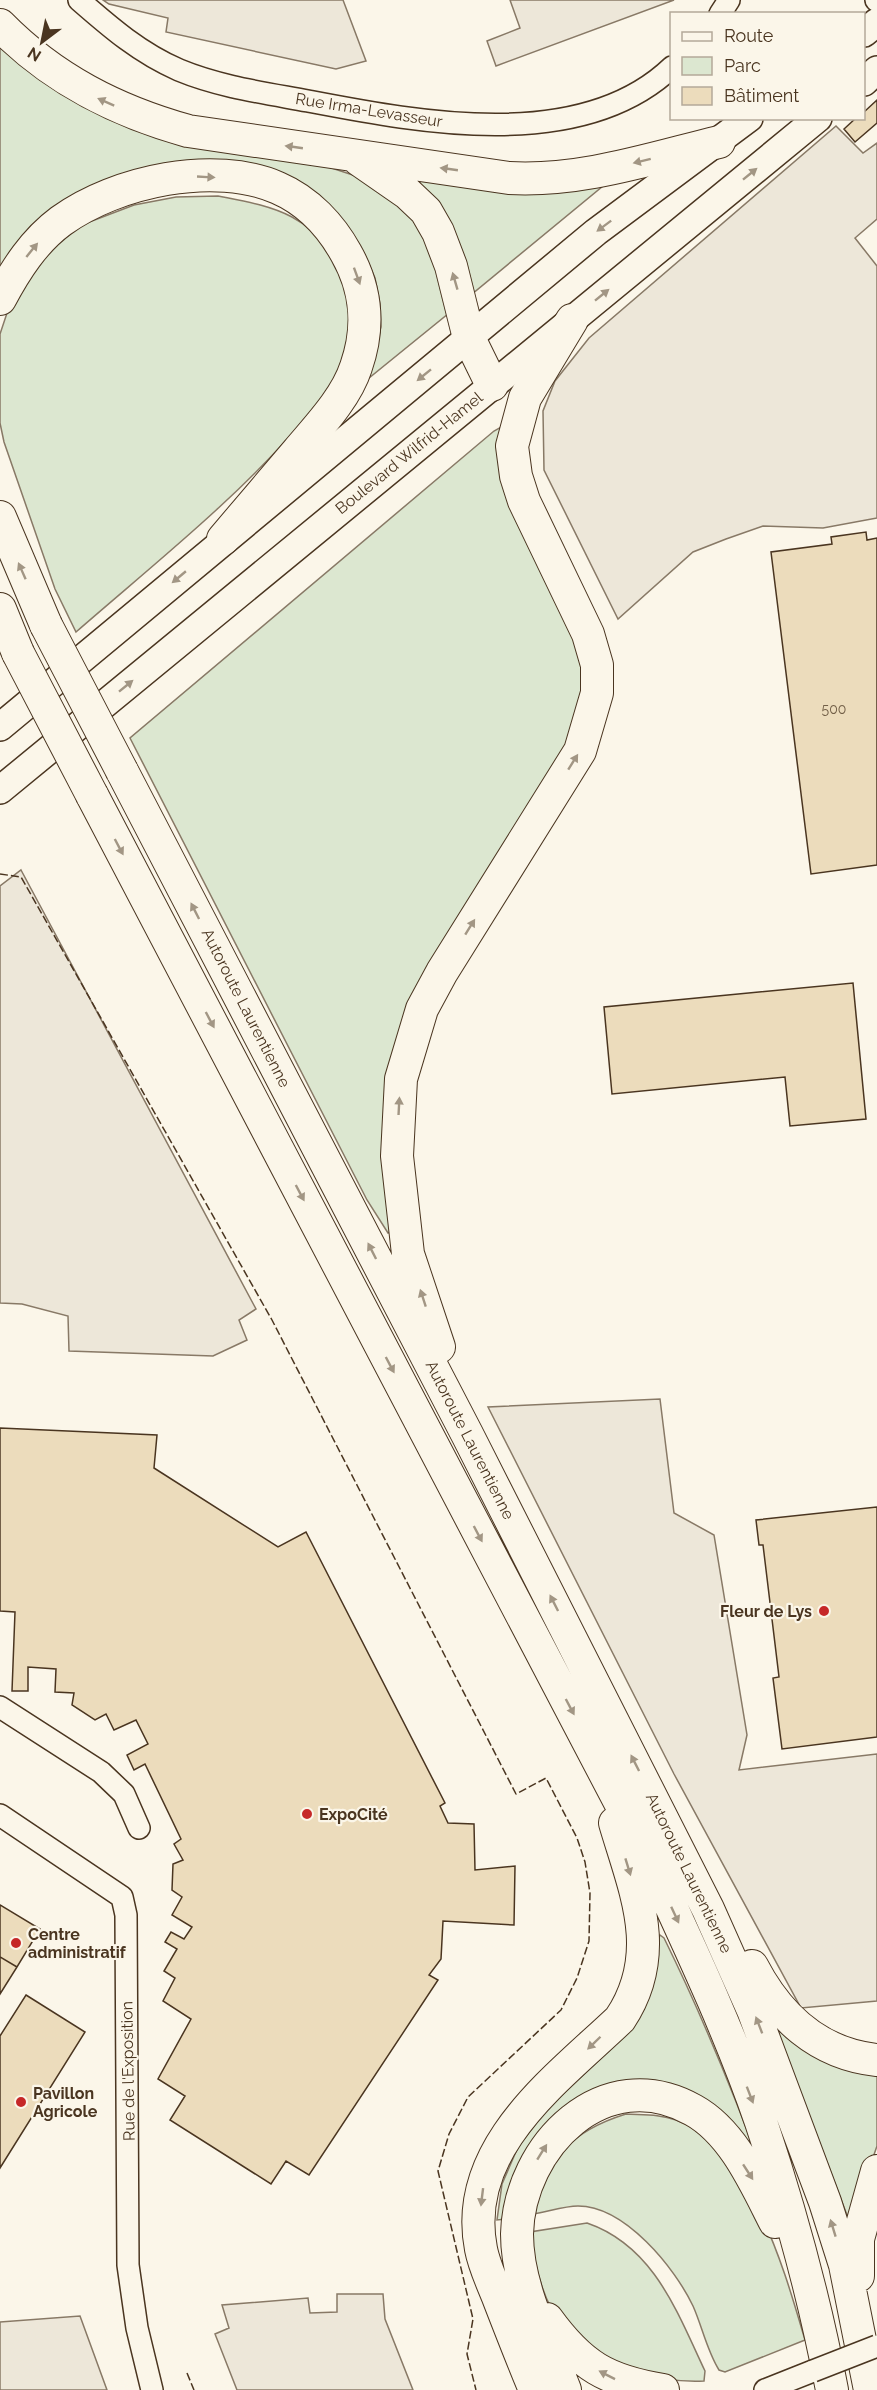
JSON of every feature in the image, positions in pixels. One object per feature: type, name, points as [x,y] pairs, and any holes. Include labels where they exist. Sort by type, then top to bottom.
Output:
[{"type":"highway","points":[[0,25],[33,55],[87,93],[142,118],[188,131],[508,178],[544,180],[575,177],[719,142]]},
{"type":"highway","points":[[352,155],[407,193],[426,211],[438,232],[451,266],[469,338],[492,385]]},
{"type":"highway","points":[[0,299],[13,274],[35,244],[61,221],[93,201],[128,188],[161,181],[198,176],[241,179],[278,188],[307,205],[336,236],[353,266],[365,298],[365,335],[356,369],[332,409],[223,539]]},
{"type":"highway","points":[[467,1434],[408,1254],[397,1156],[401,1079],[422,1009],[442,972],[580,751],[597,693],[597,665],[588,634],[524,501],[516,476],[512,446],[525,398],[572,320]]},
{"type":"highway","name":"Autoroute Laurentienne","points":[[0,517],[46,624],[467,1434],[708,1909],[753,2010],[822,2191],[868,2336],[870,2390]]},
{"type":"highway","name":"Autoroute Laurentienne","points":[[0,609],[9,645],[92,795],[645,1850],[717,2010],[760,2122],[814,2304],[832,2390]]},
{"type":"highway","points":[[535,2390],[481,2250],[479,2221],[483,2188],[490,2164],[503,2139],[522,2114],[620,2019],[631,2002],[642,1964],[644,1934],[639,1902],[593,1750]]},
{"type":"highway","points":[[708,1909],[737,1938],[772,1999],[793,2024],[813,2038],[840,2051],[877,2060]]},
{"type":"highway","points":[[565,2390],[526,2289],[518,2256],[519,2210],[533,2167],[547,2144],[567,2124],[590,2108],[615,2098],[639,2094],[663,2098],[693,2110],[729,2142],[757,2186],[814,2304]]},
{"type":"highway","points":[[868,2336],[858,2239],[867,2198],[877,2171]]},
{"type":"highway","points":[[526,2289],[571,2349],[593,2367],[613,2379],[663,2390]]},
{"type":"highway","points":[[519,2390],[522,2359]]},
{"type":"main road","points":[[865,32],[877,22]]},
{"type":"main road","points":[[865,81],[877,70]]},
{"type":"main road","points":[[0,727],[223,539],[596,232],[746,120]]},
{"type":"main road","name":"Boulevard Wilfrid-Hamel","points":[[0,789],[816,120]]},
{"type":"street","name":"Rue Irma-Levasseur","points":[[79,0],[138,50],[180,70],[222,85],[416,120],[484,125],[579,114],[614,104],[645,88],[670,69]]},
{"type":"street","points":[[0,1707],[101,1772],[124,1794],[139,1828]]},
{"type":"street","name":"Rue de l'Exposition","points":[[0,1815],[122,1897],[126,1916],[128,2265],[137,2328],[152,2390]]},
{"type":"street","points":[[765,2390],[868,2336]]},
{"type":"green space","points":[[0,39],[36,71],[368,180],[418,215],[454,309],[369,378],[367,376],[381,327],[380,304],[375,278],[364,253],[334,214],[170,167],[0,275]]},
{"type":"green space","points":[[410,176],[532,194],[603,186],[472,294]]},
{"type":"green space","points":[[218,196],[274,209],[292,217],[311,230],[327,247],[346,287],[351,332],[348,355],[338,382],[252,476],[195,530],[76,632],[55,589],[4,442],[0,423],[0,334],[9,307],[53,245],[84,224],[134,205],[176,197]]},
{"type":"green space","points":[[510,422],[571,611],[585,671],[576,731],[432,970],[395,1230],[388,1233],[367,1200],[130,738],[494,431]]},
{"type":"green space","points":[[660,1935],[664,1938],[679,1968],[706,2030],[768,2186],[739,2139],[603,2091],[506,2219],[497,2220],[502,2184],[518,2147],[546,2110],[617,2043]]},
{"type":"green space","points":[[770,2013],[877,2069],[877,2146],[853,2215],[847,2215]]},
{"type":"green space","points":[[626,2114],[658,2116],[676,2120],[702,2135],[725,2157],[745,2184],[761,2215],[787,2281],[805,2340],[725,2372],[719,2370],[685,2291],[661,2258],[630,2228],[613,2216],[596,2209],[578,2206],[533,2214],[545,2177],[564,2149],[590,2129]]},
{"type":"green space","points":[[587,2223],[610,2234],[630,2248],[661,2284],[705,2371],[704,2381],[665,2379],[628,2370],[594,2353],[578,2341],[557,2318],[545,2295],[530,2232]]},
{"type":"shaded area","points":[[103,0],[343,0],[366,61],[336,69],[166,32],[168,18],[109,4]]},
{"type":"shaded area","points":[[510,0],[674,0],[496,66],[487,41],[520,28]]},
{"type":"shaded area","points":[[836,126],[863,153],[877,143],[877,219],[855,238],[877,266],[877,518],[823,528],[763,526],[726,539],[693,552],[618,619],[544,470],[543,411],[555,381],[589,338]]},
{"type":"shaded area","points":[[21,870],[256,1309],[239,1320],[247,1340],[213,1356],[69,1351],[68,1316],[22,1304],[0,1303],[0,886]]},
{"type":"shaded area","points":[[660,1399],[674,1513],[714,1535],[747,1735],[739,1770],[877,1754],[877,2001],[801,2008],[674,1774],[488,1407]]},
{"type":"shaded area","points":[[337,2294],[383,2294],[385,2319],[413,2390],[237,2390],[215,2334],[229,2328],[222,2305],[308,2298],[310,2313],[337,2312]]},
{"type":"shaded area","points":[[80,2316],[107,2390],[0,2390],[0,2322]]},
{"type":"building","points":[[877,100],[877,123],[855,142],[844,129],[854,120],[865,120],[865,111]]},
{"type":"building","points":[[866,532],[867,540],[877,538],[877,865],[811,874],[771,552],[832,544],[831,537]]},
{"type":"building","points":[[853,983],[866,1119],[790,1126],[785,1077],[612,1094],[604,1007]]},
{"type":"building","name":"ExpoCité","points":[[0,1428],[157,1435],[154,1468],[278,1547],[306,1532],[445,1803],[440,1806],[448,1823],[474,1824],[475,1870],[515,1866],[514,1925],[443,1921],[441,1959],[429,1975],[438,1980],[309,2175],[286,2161],[271,2184],[170,2120],[185,2096],[158,2079],[191,2019],[163,2001],[175,1978],[164,1971],[177,1949],[165,1942],[171,1932],[184,1939],[192,1927],[172,1915],[182,1897],[172,1890],[173,1864],[183,1860],[174,1844],[181,1839],[145,1764],[134,1770],[127,1755],[148,1744],[136,1720],[114,1730],[106,1714],[95,1720],[72,1705],[74,1693],[55,1692],[56,1669],[28,1667],[28,1691],[12,1691],[15,1612],[0,1611]]},
{"type":"building","name":"Fleur de Lys","points":[[877,1507],[877,1737],[782,1749],[773,1678],[779,1677],[763,1545],[759,1545],[756,1520]]},
{"type":"building","name":"Centre administratif","points":[[0,1905],[40,1929],[17,1967],[0,1957]]},
{"type":"building","points":[[0,1957],[17,1967],[0,1994]]},
{"type":"building","name":"Pavillon Agricole","points":[[26,1995],[85,2032],[0,2168],[0,2036]]},
{"type":"fence","points":[[0,874],[21,877],[272,1320],[516,1794],[546,1778],[577,1838],[585,1862],[590,1893],[589,1941],[577,1978],[561,2010],[468,2097],[449,2134],[438,2171],[473,2319],[467,2354],[476,2390]]},
{"type":"fence","points":[[187,2373],[194,2390]]},
{"type":"place","name":"Fleur de Lys","points":[[824,1611]]},
{"type":"place","name":"ExpoCité","points":[[307,1814]]},
{"type":"place","name":"Centre administratif","points":[[16,1943]]},
{"type":"place","name":"Pavillon Agricole","points":[[21,2102]]}]
